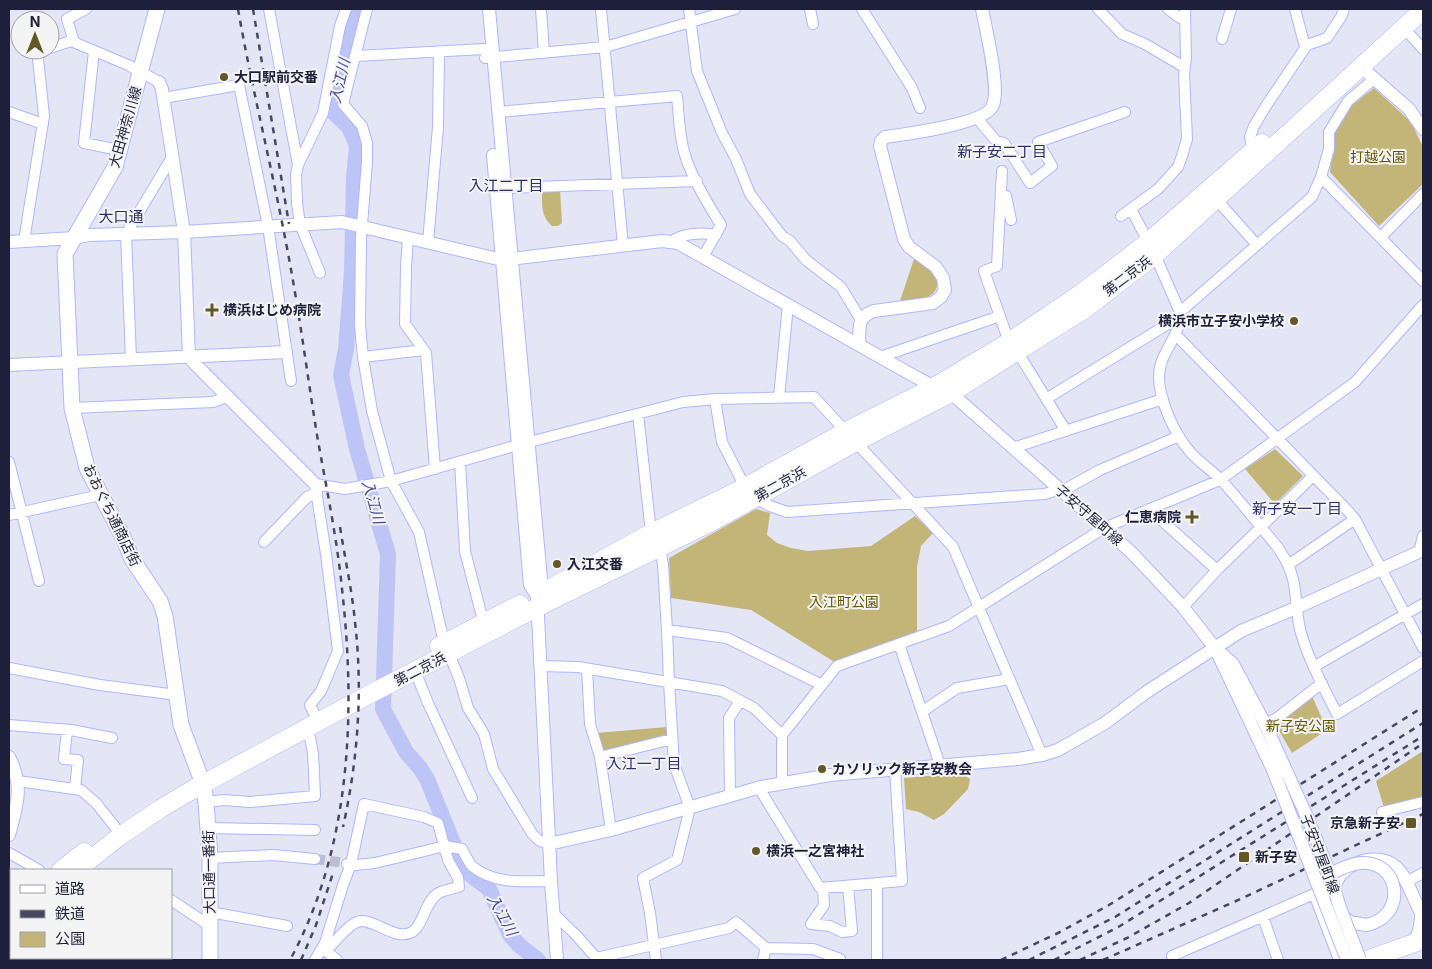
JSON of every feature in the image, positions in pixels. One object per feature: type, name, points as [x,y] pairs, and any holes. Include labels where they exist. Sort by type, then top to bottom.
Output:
[{"type":"highway","name":"第二京浜","points":[[62,869],[115,827],[156,799],[201,779],[447,648],[656,540],[710,523],[750,492],[934,387],[1085,308],[1407,9]]},
{"type":"highway","name":"第二京浜","points":[[1151,248],[1217,200],[1368,73],[1404,28],[1423,10]]},
{"type":"highway","name":"第二京浜","points":[[851,436],[951,393],[1013,347]]},
{"type":"highway","name":"第二京浜","points":[[394,676],[416,671],[485,621],[538,601]]},
{"type":"highway","name":"第二京浜","points":[[78,869],[120,836],[201,779]]},
{"type":"highway","points":[[1366,960],[1419,946]]},
{"type":"highway","points":[[1402,960],[1419,946]]},
{"type":"main road","name":"大田神奈川線","points":[[74,238],[115,167],[158,9]]},
{"type":"main road","name":"おおぐち通商店街","points":[[74,238],[65,254],[72,408],[87,468],[124,539],[132,559],[160,601],[165,616],[181,725],[201,779]]},
{"type":"main road","name":"大口通一番街","points":[[201,779],[209,828],[210,960]]},
{"type":"street","points":[[74,42],[67,18],[86,9]]},
{"type":"street","points":[[269,9],[298,165]]},
{"type":"street","points":[[320,274],[300,224],[296,175],[298,165],[323,113],[340,26],[346,9]]},
{"type":"street","points":[[367,9],[343,104],[362,126],[367,143],[367,162],[355,225],[361,237],[360,326],[372,411],[391,480],[419,532],[442,634],[468,708],[484,734],[493,769],[533,835],[540,841],[549,844],[611,830],[759,788],[830,774],[1018,759],[1058,750],[1105,723],[1148,691],[1241,631],[1421,551],[1423,536]]},
{"type":"street","points":[[480,9],[498,112],[505,188],[507,260]]},
{"type":"street","points":[[489,9],[487,55],[524,443],[541,579],[538,601],[549,844],[557,959]]},
{"type":"street","points":[[541,9],[544,52]]},
{"type":"street","points":[[601,9],[623,246]]},
{"type":"street","points":[[689,9],[697,71],[722,133],[736,159],[750,194],[782,236],[790,241],[806,260],[841,287],[861,320]]},
{"type":"street","points":[[356,56],[439,52],[487,55],[605,47],[735,9]]},
{"type":"street","points":[[810,9],[813,24]]},
{"type":"street","points":[[862,9],[899,65],[912,88],[920,108]]},
{"type":"street","points":[[859,345],[861,320],[864,314],[933,303],[941,297],[944,290],[943,278],[936,267],[910,247],[904,239],[880,146],[881,141],[885,138],[931,130],[977,118],[988,113],[993,106],[995,85],[982,9]]},
{"type":"street","points":[[1098,9],[1122,34],[1144,44],[1184,67]]},
{"type":"street","points":[[1168,9],[1180,18],[1185,13]]},
{"type":"street","points":[[1222,39],[1231,9]]},
{"type":"street","points":[[1295,9],[1305,47]]},
{"type":"street","points":[[1253,151],[1250,137],[1254,126],[1305,47],[1327,38],[1344,9]]},
{"type":"street","points":[[1120,216],[1158,189],[1178,167],[1182,156],[1186,139],[1185,13]]},
{"type":"street","points":[[1404,28],[1423,49]]},
{"type":"street","points":[[60,45],[71,41],[74,42],[159,82],[184,232],[190,357],[196,366],[316,489],[338,651],[321,691],[310,705],[315,796],[250,802],[224,800],[206,802]]},
{"type":"street","points":[[94,51],[84,143],[119,150]]},
{"type":"street","points":[[428,242],[438,127],[439,52]]},
{"type":"street","points":[[24,241],[44,116],[38,60]]},
{"type":"street","points":[[1046,398],[1181,314],[1312,197],[1321,177],[1329,149],[1329,132],[1368,73],[1409,109],[1423,130]]},
{"type":"street","points":[[163,98],[239,85],[268,226],[291,382]]},
{"type":"street","points":[[498,112],[677,96],[681,136],[686,156],[721,225],[703,257]]},
{"type":"street","points":[[9,112],[43,124]]},
{"type":"street","points":[[977,118],[996,141],[1004,143],[1030,183],[1052,166],[1038,142],[1125,112]]},
{"type":"street","points":[[131,359],[126,234],[169,162],[173,160]]},
{"type":"street","points":[[1002,171],[998,266],[984,271],[1013,347],[1066,430]]},
{"type":"street","points":[[1321,177],[1423,281]]},
{"type":"street","points":[[505,188],[698,181]]},
{"type":"street","points":[[1381,237],[1423,194]]},
{"type":"street","points":[[1000,195],[1006,196],[1010,220]]},
{"type":"street","points":[[1217,200],[1257,245]]},
{"type":"street","points":[[1131,209],[1181,314],[1181,321],[1176,335],[1161,362],[1159,375],[1162,399],[1179,436],[1192,454],[1220,480],[1261,527],[1279,549],[1288,565],[1295,589],[1296,608],[1301,633],[1337,714],[1423,660]]},
{"type":"street","points":[[9,242],[74,238],[89,235],[184,232],[300,224],[355,225],[507,260],[662,240],[678,243],[934,387],[951,393]]},
{"type":"street","points":[[671,242],[679,236],[716,235]]},
{"type":"street","points":[[408,238],[405,324],[426,353],[435,469]]},
{"type":"street","points":[[779,398],[788,305]]},
{"type":"street","points":[[782,784],[782,735],[837,666],[949,626],[1104,528],[1220,480],[1355,382],[1423,306]]},
{"type":"street","points":[[880,357],[1000,316]]},
{"type":"street","points":[[1176,335],[1354,519],[1423,648]]},
{"type":"street","points":[[363,357],[424,350]]},
{"type":"street","points":[[9,365],[286,352]]},
{"type":"street","name":"子安守屋町線","points":[[951,393],[1130,552],[1183,607],[1215,648],[1278,768],[1308,819],[1330,874],[1339,905],[1360,960]]},
{"type":"street","points":[[72,408],[213,402],[227,396]]},
{"type":"street","points":[[264,542],[316,489],[345,489],[391,480],[683,402],[715,398],[814,397],[953,546],[1042,755]]},
{"type":"street","points":[[715,398],[722,442],[750,492],[770,506],[787,512],[1045,494],[1061,490],[1100,470],[1179,436]]},
{"type":"street","points":[[1013,448],[1162,399]]},
{"type":"street","points":[[638,414],[656,540],[663,564],[674,764],[690,808],[677,860],[643,878],[656,960]]},
{"type":"street","points":[[9,462],[39,581]]},
{"type":"street","points":[[460,462],[465,551],[481,613],[485,621]]},
{"type":"street","points":[[1183,607],[1217,570],[1313,476]]},
{"type":"street","points":[[9,515],[100,495]]},
{"type":"street","points":[[1149,509],[1217,570]]},
{"type":"street","points":[[1288,565],[1354,519]]},
{"type":"street","points":[[1315,666],[1423,604]]},
{"type":"street","points":[[668,630],[726,638],[822,686]]},
{"type":"street","points":[[899,644],[940,765]]},
{"type":"street","name":"子安守屋町線","points":[[1215,648],[1233,664],[1265,724],[1278,768],[1347,960]]},
{"type":"street","points":[[541,666],[587,668],[722,691],[754,708],[782,735]]},
{"type":"street","points":[[9,668],[100,685],[177,695]]},
{"type":"street","points":[[587,668],[590,724],[600,758],[611,830]]},
{"type":"street","points":[[416,671],[428,703],[472,798]]},
{"type":"street","points":[[923,711],[957,688],[1010,679]]},
{"type":"street","points":[[1265,724],[1277,718],[1322,683]]},
{"type":"street","points":[[730,796],[729,718],[740,701]]},
{"type":"street","points":[[9,725],[19,724],[67,730],[112,738]]},
{"type":"street","points":[[67,730],[64,759],[78,760],[75,788]]},
{"type":"street","points":[[600,758],[672,739]]},
{"type":"street","points":[[9,757],[15,770],[19,791],[9,835]]},
{"type":"street","points":[[759,788],[820,888],[902,881],[895,769]]},
{"type":"street","points":[[18,781],[80,790],[96,803],[115,827]]},
{"type":"street","points":[[1382,812],[1423,802]]},
{"type":"street","points":[[315,960],[355,922],[364,920],[397,934],[411,933],[416,929],[426,906],[438,893],[459,887],[458,878],[448,860],[438,822],[424,817],[364,804],[324,950]]},
{"type":"street","points":[[209,828],[314,830]]},
{"type":"street","points":[[348,864],[376,863],[445,846],[462,849],[472,865],[493,878],[513,882],[551,881]]},
{"type":"street","points":[[9,853],[37,869]]},
{"type":"street","points":[[210,858],[273,855],[315,859]]},
{"type":"street","points":[[1330,874],[1354,864],[1360,863],[1377,866],[1388,874],[1394,887],[1394,902],[1386,915],[1366,925],[1350,922],[1338,911],[1333,896],[1334,888],[1340,874],[1353,865],[1357,863],[1370,860],[1389,863],[1401,874],[1422,914],[1415,938],[1419,946]]},
{"type":"street","points":[[1406,882],[1423,873]]},
{"type":"street","points":[[877,883],[877,960]]},
{"type":"street","points":[[823,888],[824,905],[811,924],[830,926],[842,932],[852,931],[848,886]]},
{"type":"street","points":[[1172,956],[1184,956],[1314,894],[1339,960]]},
{"type":"street","points":[[172,900],[210,919],[287,926]]},
{"type":"street","points":[[553,913],[597,959],[729,928],[736,922],[766,948],[813,949],[840,960]]},
{"type":"street","points":[[1263,917],[1278,960]]},
{"type":"street","points":[[763,960],[766,948]]},
{"type":"street","points":[[324,950],[337,960]]},
{"type":"green space","name":"打越公園","points":[[1374,88],[1411,122],[1423,147],[1423,184],[1379,226],[1330,172],[1335,133],[1352,105]]},
{"type":"green space","points":[[560,189],[562,223],[558,226],[552,226],[544,214],[542,191]]},
{"type":"green space","points":[[914,259],[929,268],[938,280],[937,287],[930,296],[925,298],[900,301]]},
{"type":"green space","points":[[1275,449],[1303,476],[1275,504],[1245,469]]},
{"type":"green space","name":"入江町公園","points":[[756,509],[770,513],[767,535],[777,543],[808,551],[871,546],[915,516],[933,533],[921,546],[917,567],[917,632],[836,663],[751,610],[671,598],[669,558]]},
{"type":"green space","name":"新子安公園","points":[[1312,696],[1327,730],[1292,753],[1275,724]]},
{"type":"green space","points":[[667,727],[667,737],[602,755],[596,733]]},
{"type":"green space","points":[[1423,751],[1423,797],[1384,808],[1376,781]]},
{"type":"green space","points":[[950,774],[964,775],[970,779],[968,789],[944,814],[934,820],[919,812],[906,809],[904,778]]},
{"type":"waterway","name":"入江川","points":[[356,9],[333,112],[349,127],[357,146],[354,178],[352,271],[346,349],[341,375],[357,449],[388,554],[383,709],[406,752],[427,779],[464,870],[489,889],[510,935],[520,946],[538,960]]},
{"type":"tunnel","points":[[315,859],[346,863]]},
{"type":"railway","points":[[238,9],[291,271],[337,551],[346,636],[348,731],[344,779],[337,826],[326,872],[310,917],[290,960]]},
{"type":"railway","points":[[253,9],[289,224]]},
{"type":"railway","points":[[340,527],[354,610],[359,674],[358,725],[343,827]]},
{"type":"railway","points":[[1001,960],[1060,932],[1109,905],[1423,707]]},
{"type":"railway","points":[[1029,960],[1115,917],[1423,723]]},
{"type":"railway","points":[[1054,960],[1120,926],[1423,736]]},
{"type":"railway","points":[[1080,960],[1127,938],[1189,903],[1419,746]]},
{"type":"railway","points":[[1103,960],[1236,901],[1423,814]]},
{"type":"railway","points":[[301,960],[316,925],[333,873]]},
{"type":"place","name":"大口駅前交番","points":[[224,77]]},
{"type":"place","name":"横浜はじめ病院","points":[[212,310]]},
{"type":"place","name":"横浜市立子安小学校","points":[[1294,321]]},
{"type":"place","name":"仁恵病院","points":[[1192,517]]},
{"type":"place","name":"入江交番","points":[[557,564]]},
{"type":"place","name":"カソリック新子安教会","points":[[822,769]]},
{"type":"place","name":"京急新子安","points":[[1411,823]]},
{"type":"place","name":"横浜一之宮神社","points":[[756,851]]},
{"type":"place","name":"新子安","points":[[1244,857]]},
{"type":"district","name":"新子安二丁目","points":[[1002,152]]},
{"type":"district","name":"入江二丁目","points":[[506,186]]},
{"type":"district","name":"大口通","points":[[121,217]]},
{"type":"district","name":"新子安一丁目","points":[[1297,509]]},
{"type":"district","name":"入江一丁目","points":[[644,764]]}]
